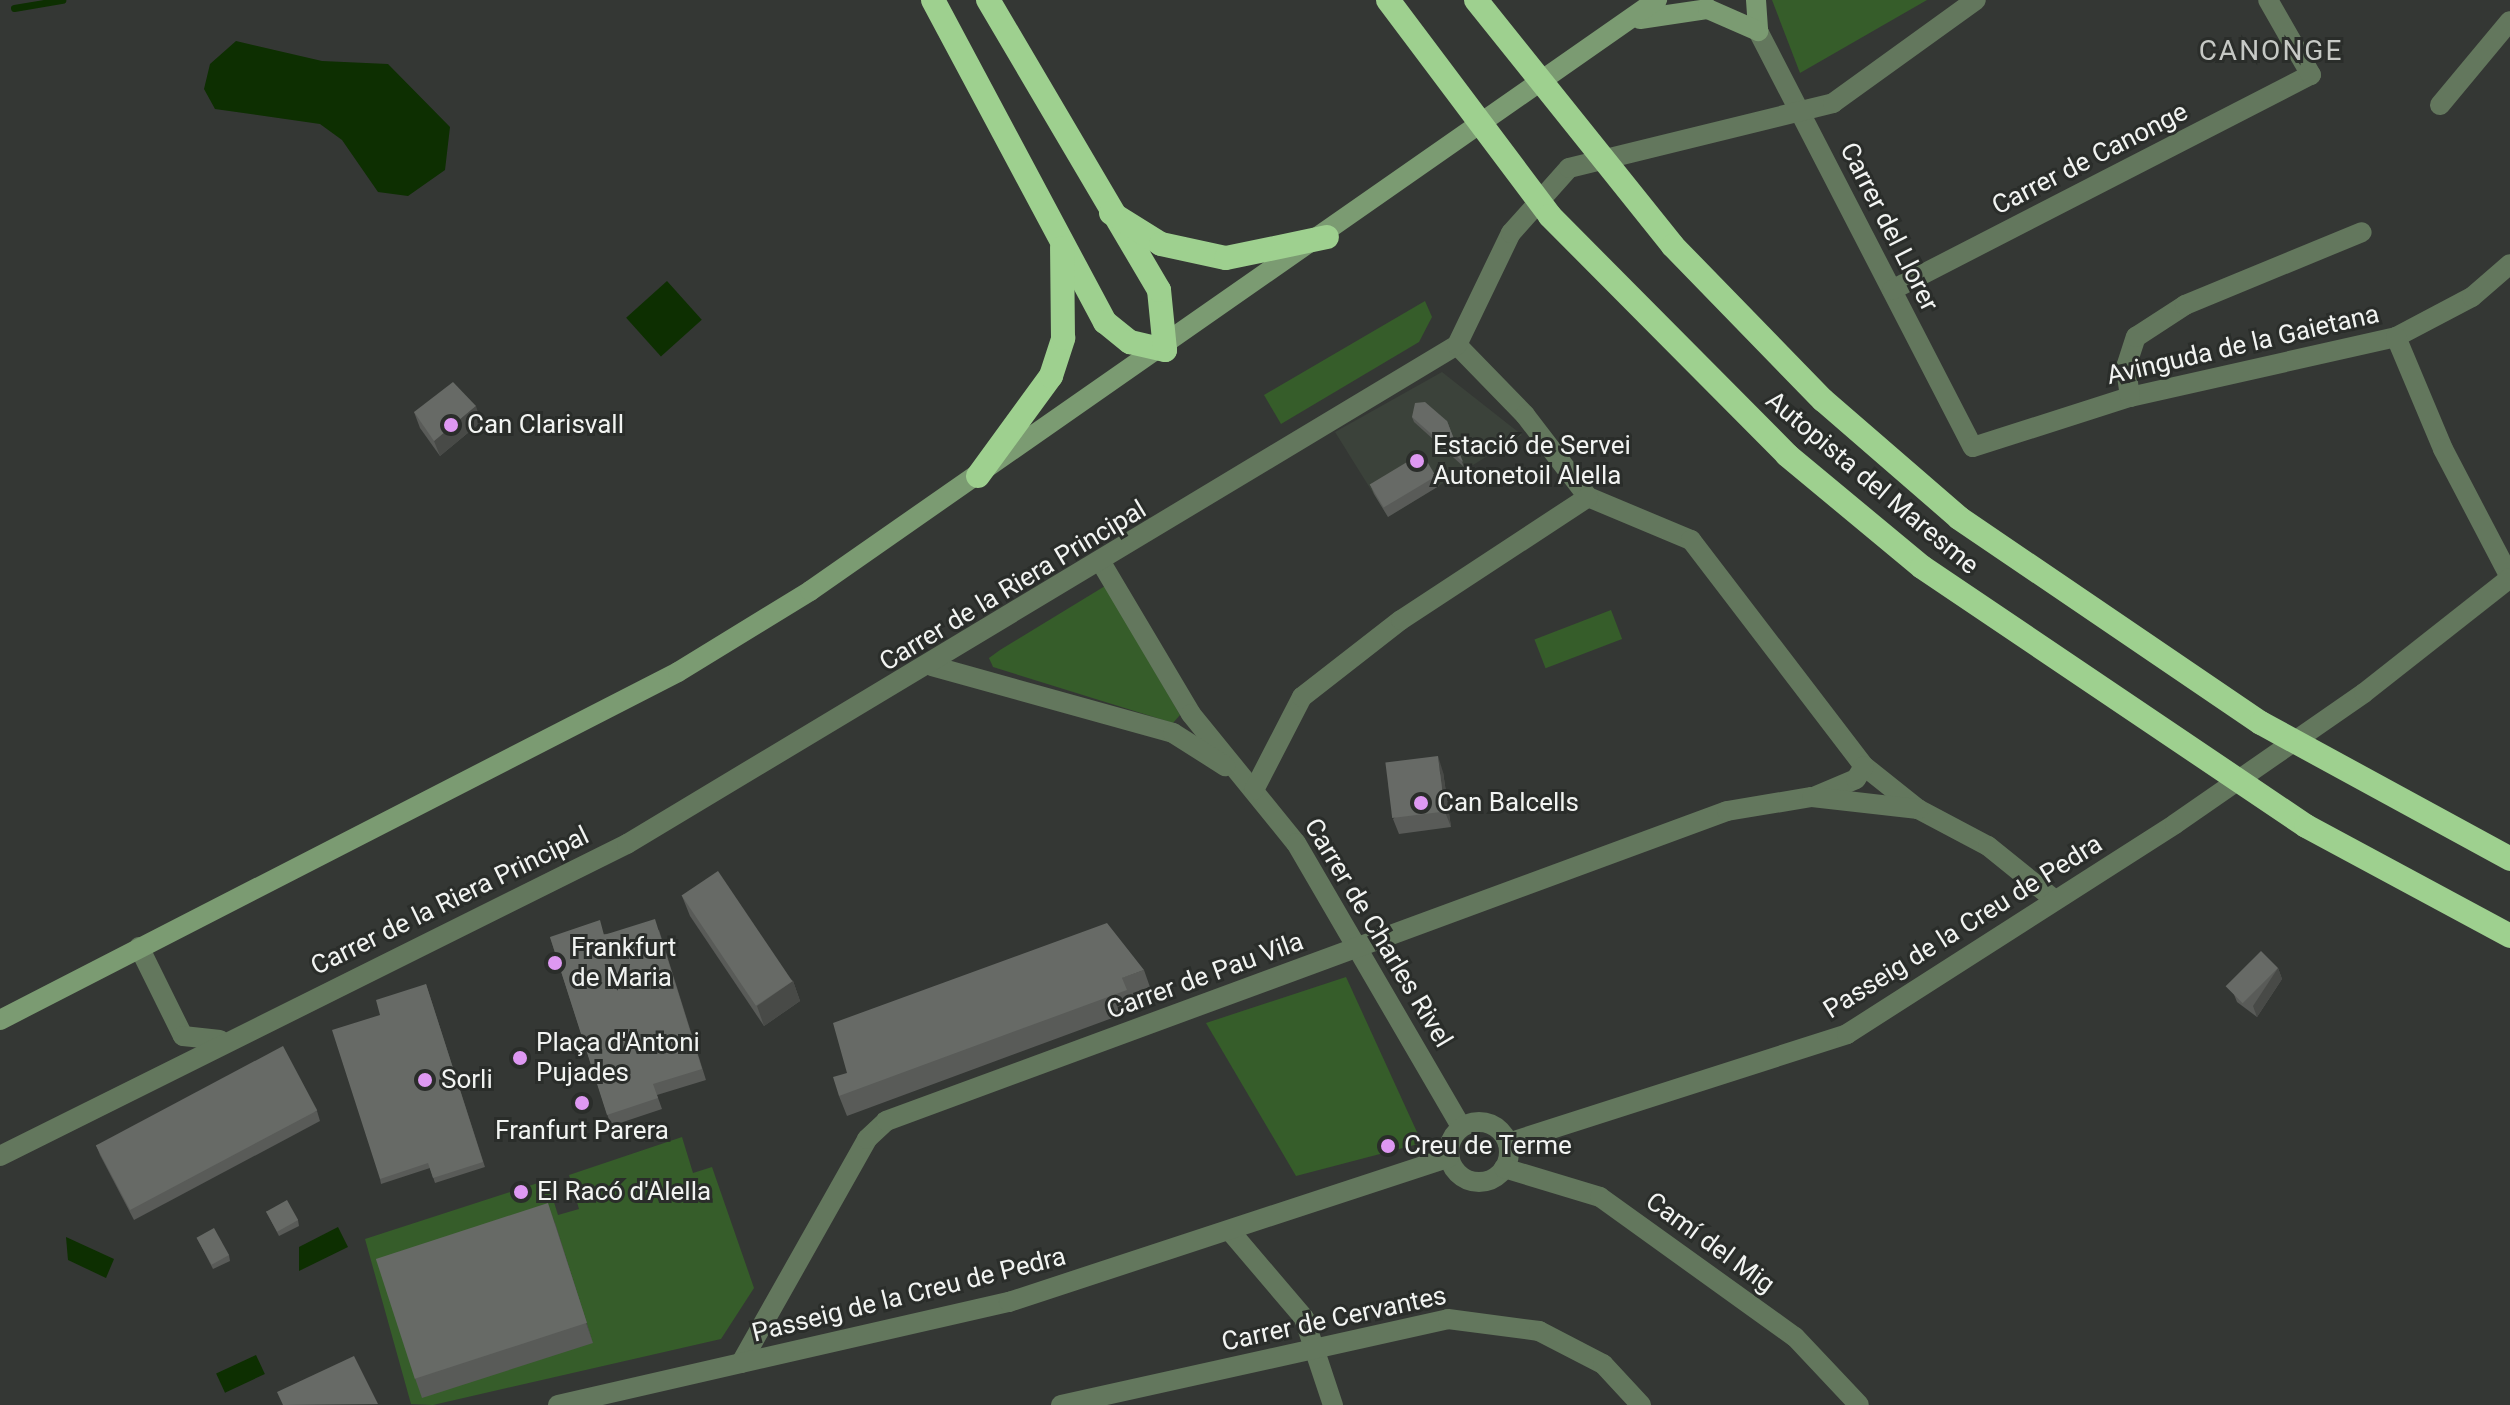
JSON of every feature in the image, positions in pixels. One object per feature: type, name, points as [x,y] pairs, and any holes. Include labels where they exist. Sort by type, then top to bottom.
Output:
[{"type":"highway","points":[[933,0],[1105,322],[1130,342],[1165,350],[1159,290],[1107,210],[988,0]]},
{"type":"highway","name":"Autopista del Maresme","points":[[1388,0],[1425,54],[1550,216],[1647,319],[1787,455],[1922,567],[2306,826],[2510,936]]},
{"type":"highway","name":"Autopista del Maresme","points":[[1482,8],[1588,149],[1698,272],[1823,400],[1959,518],[2261,723],[2510,859]]},
{"type":"highway","points":[[1107,210],[1161,244],[1226,258],[1327,237]]},
{"type":"highway","points":[[978,476],[1051,376],[1063,338],[1060,234]]},
{"type":"main road","points":[[0,1020],[678,672],[1165,350],[1638,19],[1657,0]]},
{"type":"main road","points":[[1730,0],[1749,25]]},
{"type":"main road","points":[[1749,25],[1756,0]]},
{"type":"main road","points":[[1638,19],[1708,9],[1749,25]]},
{"type":"street","points":[[1976,0],[1833,103],[1802,113],[1682,135],[1569,168],[1511,233],[1457,345],[1525,415],[1588,497],[1691,540],[1864,766],[1918,809],[1988,846],[2055,900]]},
{"type":"street","name":"Carrer de Canonge","points":[[1892,290],[2311,75],[2271,1]]},
{"type":"street","points":[[2440,105],[2510,21]]},
{"type":"street","name":"Carrer del Llorer","points":[[1749,25],[1802,113],[1973,447]]},
{"type":"street","points":[[2130,397],[2126,367],[2136,337],[2185,305],[2362,232]]},
{"type":"street","name":"Avinguda de la Gaietana","points":[[1973,447],[2130,397],[2396,337],[2472,297],[2510,264]]},
{"type":"street","points":[[2396,337],[2443,449],[2510,578]]},
{"type":"street","name":"Carrer de la Riera Principal","points":[[0,1156],[232,1037],[627,844],[1102,564],[1457,345]]},
{"type":"street","points":[[1254,790],[1302,697],[1401,620],[1588,497]]},
{"type":"street","name":"Carrer de Charles Rivel","points":[[1102,564],[1191,714],[1238,775],[1254,790],[1361,947],[1461,1127]]},
{"type":"street","name":"Passeig de la Creu de Pedra","points":[[1508,1143],[1847,1034],[2175,824],[2364,693],[2510,578]]},
{"type":"street","name":"Carrer de Charles Rivel","points":[[932,666],[1173,733],[1238,775]]},
{"type":"street","points":[[1173,733],[1191,714]]},
{"type":"street","name":"Carrer de Pau Vila","points":[[741,1363],[867,1139],[886,1121],[1727,811],[1812,797],[1856,779],[1864,766]]},
{"type":"street","name":"Carrer de Pau Vila","points":[[1812,797],[1918,809]]},
{"type":"street","points":[[139,947],[183,1036],[202,1043],[232,1037]]},
{"type":"street","points":[[156,1075],[183,1036]]},
{"type":"street","points":[[1490,1123],[1508,1143],[1504,1168],[1473,1181],[1449,1157],[1461,1127],[1490,1123]]},
{"type":"street","name":"Passeig de la Creu de Pedra","points":[[558,1405],[1009,1302],[1449,1157]]},
{"type":"street","name":"Camí del Mig","points":[[1504,1168],[1600,1197],[1795,1337],[1859,1405]]},
{"type":"street","points":[[1230,1231],[1286,1292],[1319,1347],[1333,1405]]},
{"type":"street","name":"Carrer de Cervantes","points":[[1061,1405],[1448,1319],[1495,1320],[1580,1351],[1641,1405]]},
{"type":"shaded area","points":[[1772,0],[1927,0],[1800,73]]},
{"type":"shaded area","points":[[236,41],[322,61],[388,64],[450,127],[445,170],[408,196],[378,192],[342,140],[320,124],[215,109],[204,89],[210,64]]},
{"type":"shaded area","points":[[667,281],[702,320],[661,356],[626,318]]},
{"type":"shaded area","points":[[1425,301],[1432,317],[1419,342],[1281,424],[1264,395]]},
{"type":"shaded area","name":"Estació de Servei Autonetoil Alella","points":[[1442,372],[1522,435],[1388,517],[1335,432]]},
{"type":"shaded area","points":[[1105,586],[1180,715],[1173,723],[993,667],[989,658],[1000,650]]},
{"type":"shaded area","points":[[1611,610],[1622,639],[1546,668],[1534,639]]},
{"type":"shaded area","points":[[1346,977],[1422,1143],[1296,1176],[1206,1023]]},
{"type":"shaded area","points":[[682,1137],[693,1173],[712,1167],[754,1288],[721,1339],[433,1405],[411,1404],[365,1239],[547,1180],[558,1215],[579,1209],[569,1175]]},
{"type":"shaded area","points":[[338,1227],[348,1247],[299,1271],[299,1247]]},
{"type":"shaded area","points":[[66,1237],[114,1259],[106,1278],[68,1260]]},
{"type":"shaded area","points":[[256,1355],[265,1374],[225,1393],[216,1374]]},
{"type":"building","points":[[453,382],[476,406],[434,441],[414,412]]},
{"type":"building","points":[[1425,402],[1447,421],[1463,462],[1412,417],[1415,403]]},
{"type":"building","points":[[1422,453],[1436,476],[1384,508],[1370,484]]},
{"type":"building","name":"Can Balcells","points":[[1438,756],[1445,812],[1392,818],[1385,762]]},
{"type":"building","points":[[718,871],[792,981],[756,1006],[682,896]]},
{"type":"building","points":[[655,919],[702,1069],[653,1084],[658,1098],[607,1115],[550,937],[600,920],[604,935]]},
{"type":"building","points":[[1107,923],[1144,970],[1122,978],[1127,990],[839,1096],[833,1077],[847,1073],[833,1023]]},
{"type":"building","points":[[2261,951],[2278,968],[2243,1003],[2226,986]]},
{"type":"building","points":[[426,984],[483,1162],[433,1178],[428,1163],[380,1179],[332,1030],[380,1015],[376,1000]]},
{"type":"building","points":[[283,1046],[317,1110],[130,1210],[96,1146]]},
{"type":"building","points":[[287,1200],[298,1220],[277,1232],[266,1212]]},
{"type":"building","points":[[548,1203],[587,1323],[415,1379],[376,1259]]},
{"type":"building","points":[[214,1228],[229,1255],[212,1265],[197,1238]]},
{"type":"building","points":[[354,1356],[378,1404],[283,1405],[277,1392]]},
{"type":"waterway","points":[[14,8],[62,0]]},
{"type":"place","name":"Can Clarisvall","points":[[451,425]]},
{"type":"place","name":"Estació de Servei Autonetoil Alella","points":[[1417,461]]},
{"type":"place","name":"Can Balcells","points":[[1421,803]]},
{"type":"place","name":"Frankfurt de Maria","points":[[555,963]]},
{"type":"place","name":"Plaça d'Antoni Pujades","points":[[520,1058]]},
{"type":"place","name":"Sorli","points":[[425,1080]]},
{"type":"place","name":"Franfurt Parera","points":[[582,1103]]},
{"type":"place","name":"Creu de Terme","points":[[1388,1146]]},
{"type":"place","name":"El Racó d'Alella","points":[[521,1192]]},
{"type":"district","name":"CANONGE","points":[[2271,51]]}]
